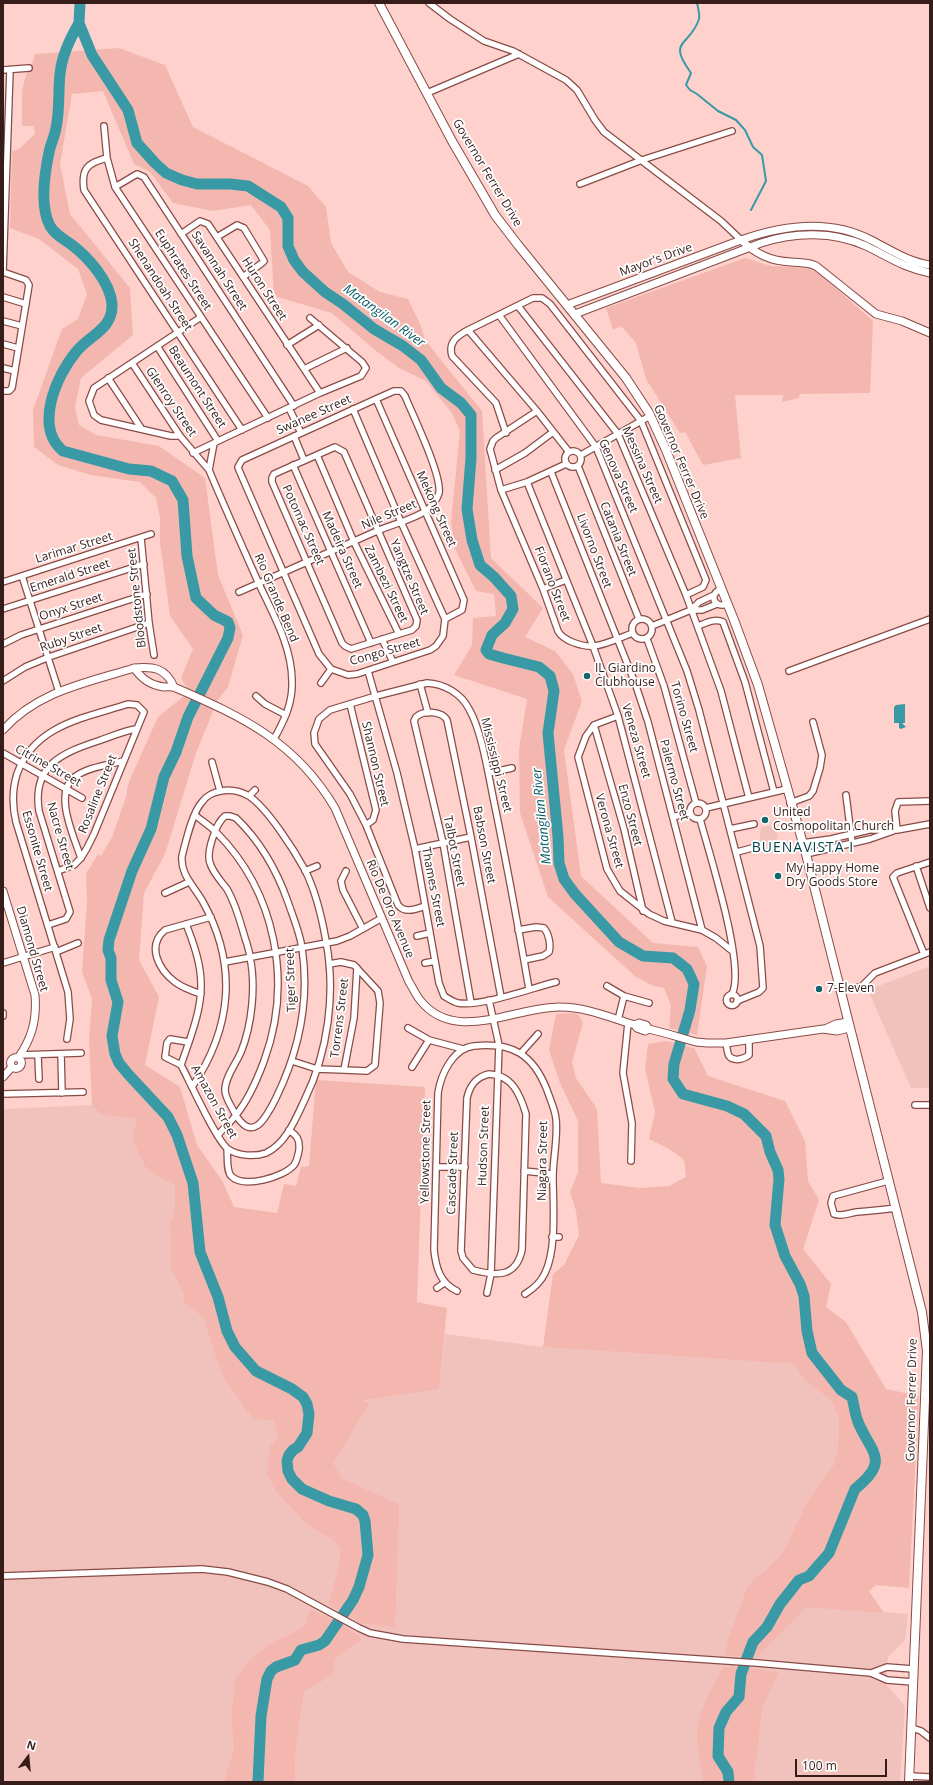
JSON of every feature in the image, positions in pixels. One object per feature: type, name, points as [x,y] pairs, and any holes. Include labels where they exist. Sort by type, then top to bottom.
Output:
[{"type":"main road","name":"Governor Ferrer Drive","points":[[379,3],[452,141],[495,215],[626,378],[650,416],[666,450],[758,685],[786,789],[806,854],[841,998],[922,1312],[928,1351],[913,1669],[910,1779]]},
{"type":"street","points":[[429,3],[450,20],[484,41],[519,54],[548,69],[572,85],[599,126],[720,221],[760,256],[773,260],[805,263],[816,266],[876,314],[902,320],[930,333]]},
{"type":"street","points":[[427,93],[519,54]]},
{"type":"street","points":[[3,70],[29,68]]},
{"type":"street","points":[[3,391],[9,391],[12,388],[26,304],[28,282],[3,272],[10,70]]},
{"type":"street","name":"Euphrates Street","points":[[104,126],[107,158],[115,187],[268,418]]},
{"type":"street","points":[[580,184],[642,160],[732,131]]},
{"type":"street","name":"Shenandoah Street","points":[[107,158],[94,161],[87,167],[83,182],[84,190],[242,430]]},
{"type":"street","name":"Savannah Street","points":[[115,187],[134,175],[141,175],[181,234],[292,407],[301,433]]},
{"type":"street","name":"Huron Street","points":[[181,234],[195,224],[204,222],[208,224],[320,393]]},
{"type":"street","points":[[217,237],[237,225],[244,228],[264,260],[243,277]]},
{"type":"street","name":"Mayor's Drive","points":[[567,305],[741,240],[780,228],[820,226],[861,236],[902,257],[930,265]]},
{"type":"street","name":"Mayor's Drive","points":[[575,314],[761,243],[781,237],[823,235],[852,241],[865,246],[896,263],[930,273]]},
{"type":"street","points":[[3,297],[26,304]]},
{"type":"street","points":[[537,412],[506,433],[496,403],[452,356],[451,345],[453,340],[468,330],[534,298],[542,298],[547,300],[641,421],[706,580],[703,587],[686,595]]},
{"type":"street","name":"Messina Street","points":[[518,306],[618,434],[698,626],[721,691],[749,798]]},
{"type":"street","name":"Genova Street","points":[[499,315],[596,447],[687,671],[737,852],[760,946],[764,986],[759,992],[737,1001]]},
{"type":"street","points":[[180,436],[171,436],[101,420],[94,415],[89,401],[94,388],[201,317]]},
{"type":"street","points":[[193,453],[320,393],[361,376],[364,372],[365,365],[310,318]]},
{"type":"street","points":[[3,321],[22,326]]},
{"type":"street","points":[[287,345],[319,325]]},
{"type":"street","points":[[468,330],[569,452]]},
{"type":"street","points":[[3,344],[18,348]]},
{"type":"street","name":"Beaumont Street","points":[[157,346],[216,442]]},
{"type":"street","points":[[304,369],[346,348]]},
{"type":"street","name":"Glenroy Street","points":[[132,363],[180,436],[193,453]]},
{"type":"street","points":[[3,368],[15,371]]},
{"type":"street","points":[[108,378],[141,428]]},
{"type":"street","name":"Swanee Street","points":[[284,573],[239,470],[238,464],[242,460],[353,409],[394,391],[401,391]]},
{"type":"street","name":"Nile Street","points":[[239,592],[426,511],[435,503],[438,497],[440,484],[438,477],[405,396],[401,391]]},
{"type":"street","name":"Mekong Street","points":[[376,399],[464,600],[462,610],[445,619]]},
{"type":"street","points":[[353,409],[401,522],[445,619]]},
{"type":"street","points":[[581,456],[650,416]]},
{"type":"street","points":[[495,470],[525,453],[553,432]]},
{"type":"street","name":"Fiorano Street","points":[[506,433],[496,438],[491,445],[495,470],[501,490],[543,589],[560,636],[570,642],[593,646],[633,633]]},
{"type":"street","points":[[294,436],[304,460]]},
{"type":"street","points":[[209,470],[216,442]]},
{"type":"street","name":"Potomac Street","points":[[339,448],[335,447],[274,474],[272,482],[342,643],[347,648]]},
{"type":"street","name":"Yangtze Street","points":[[339,448],[344,452],[417,620],[415,628],[355,648],[347,648]]},
{"type":"street","points":[[566,464],[572,468],[578,466],[582,460],[581,456],[577,452],[569,452]]},
{"type":"street","points":[[566,464],[565,459],[569,452]]},
{"type":"street","name":"Rio Grande Bend","points":[[193,453],[209,470],[280,630],[290,662],[292,694],[286,715],[274,739]]},
{"type":"street","name":"Zambezi Street","points":[[317,455],[354,542],[399,634]]},
{"type":"street","points":[[501,490],[527,482],[566,464]]},
{"type":"street","name":"Madeira Street","points":[[293,465],[371,643]]},
{"type":"street","name":"Catania Street","points":[[578,466],[639,619]]},
{"type":"street","name":"Livorno Street","points":[[551,472],[617,638]]},
{"type":"street","name":"Veneza Street","points":[[527,482],[593,646],[618,716],[672,922]]},
{"type":"street","name":"Larimar Street","points":[[3,582],[151,534]]},
{"type":"street","name":"Bloodstone Street","points":[[141,538],[154,655]]},
{"type":"street","name":"Emerald Street","points":[[3,609],[144,564]]},
{"type":"street","points":[[284,573],[319,654],[331,669],[321,683]]},
{"type":"street","points":[[3,730],[26,708],[37,701],[59,692],[22,576]]},
{"type":"street","points":[[543,589],[566,580]]},
{"type":"street","points":[[691,610],[699,602],[714,595],[721,589]]},
{"type":"street","name":"Onyx Street","points":[[3,644],[39,629],[147,594]]},
{"type":"street","points":[[714,595],[714,600],[717,604]]},
{"type":"street","points":[[652,626],[691,610],[702,610],[717,604],[722,606],[727,604]]},
{"type":"street","name":"Congo Street","points":[[331,669],[348,675],[368,671],[430,650],[436,646],[443,636],[445,619]]},
{"type":"street","points":[[639,619],[647,620],[652,626],[652,634],[647,639],[638,639],[633,633],[633,625],[639,619]]},
{"type":"street","points":[[698,626],[714,620],[724,622],[745,682],[774,792]]},
{"type":"street","points":[[789,671],[930,620]]},
{"type":"street","name":"Ruby Street","points":[[3,681],[25,667],[49,657],[150,623]]},
{"type":"street","name":"Palermo Street","points":[[617,638],[635,683],[648,722],[702,930]]},
{"type":"street","points":[[382,639],[393,662]]},
{"type":"street","name":"Torino Street","points":[[647,639],[664,686],[696,803]]},
{"type":"street","name":"Rio De Oro Avenue","points":[[59,692],[134,668],[147,667],[160,669],[169,677],[174,687]]},
{"type":"street","name":"Rio De Oro Avenue","points":[[134,668],[143,678],[152,684],[174,687],[215,705],[248,722],[274,739],[292,754],[325,791],[346,832],[409,982],[421,1001],[438,1015],[455,1022],[476,1022],[542,1008],[574,1008],[632,1024],[643,1024],[649,1029],[696,1042],[726,1042],[823,1029],[837,1030],[848,1025]]},
{"type":"street","name":"Thames Street","points":[[368,671],[376,696],[415,849],[435,961],[441,990],[444,996],[459,1003],[471,1003],[489,1000],[556,982]]},
{"type":"street","points":[[420,684],[428,713]]},
{"type":"street","name":"Mississippi Street","points":[[425,906],[409,911],[401,908],[398,904],[366,825],[350,794],[318,750],[313,738],[315,727],[324,714],[330,710],[420,684],[434,684],[454,692],[462,699],[469,708],[476,722],[488,773],[529,989]]},
{"type":"street","points":[[256,696],[265,704],[286,715]]},
{"type":"street","name":"Essonite Street","points":[[67,1039],[70,1019],[68,992],[13,809],[14,788],[21,764],[27,754],[42,738],[63,726],[128,704],[137,705],[144,712]]},
{"type":"street","name":"Shannon Street","points":[[350,704],[376,810],[373,820],[366,825]]},
{"type":"street","name":"Rosaline Street","points":[[58,871],[74,865],[81,858],[94,834],[144,712]]},
{"type":"street","name":"Babson Street","points":[[428,713],[442,715],[447,720],[471,836],[501,997]]},
{"type":"street","name":"Talbot Street","points":[[428,713],[418,714],[414,721],[443,843],[471,1003]]},
{"type":"street","points":[[594,725],[618,716]]},
{"type":"street","points":[[790,803],[809,796],[813,791],[820,768],[822,755],[813,722]]},
{"type":"street","name":"Enzo Street","points":[[594,725],[624,829],[643,911]]},
{"type":"street","name":"Verona Street","points":[[594,725],[586,736],[578,758],[607,869],[620,891],[643,911],[656,918],[702,930],[732,950]]},
{"type":"street","name":"Nacre Street","points":[[48,925],[66,919],[70,912],[38,804],[40,785],[43,776],[52,764],[63,754],[136,729]]},
{"type":"street","name":"Citrine Street","points":[[3,753],[82,798]]},
{"type":"street","points":[[81,858],[67,812],[64,797],[66,788],[70,781],[76,776],[123,761]]},
{"type":"street","points":[[212,762],[220,791]]},
{"type":"street","points":[[488,773],[512,768]]},
{"type":"street","points":[[706,808],[786,789]]},
{"type":"street","points":[[192,1087],[211,1056],[219,1034],[226,996],[225,962],[219,937],[211,917],[184,873],[182,862],[184,850],[195,816],[202,801],[208,796],[220,791],[238,791],[249,796],[255,790]]},
{"type":"street","points":[[846,795],[852,843]]},
{"type":"street","name":"Amazon Street","points":[[186,924],[199,962],[201,973],[201,994],[197,1016],[181,1065],[227,1149],[245,1155],[264,1153],[273,1149],[289,1130],[307,1095],[317,1069],[328,1017],[329,964],[318,905],[305,871],[289,844],[271,819],[249,796]]},
{"type":"street","points":[[897,830],[895,811],[898,802],[930,801]]},
{"type":"street","points":[[700,819],[694,817],[690,812],[690,807],[696,803],[702,804],[706,808]]},
{"type":"street","points":[[700,819],[705,815],[706,808]]},
{"type":"street","points":[[673,817],[690,812]]},
{"type":"street","points":[[195,816],[215,831],[234,854],[256,887],[273,933],[276,952],[278,994],[275,1024],[269,1047],[258,1078],[236,1115],[218,1135]]},
{"type":"street","name":"Tiger Street","points":[[215,831],[221,819],[225,816],[230,816],[241,823],[263,850],[284,891],[302,947],[304,994],[303,1018],[292,1061],[272,1105],[264,1120],[258,1126],[248,1128],[236,1115]]},
{"type":"street","points":[[700,819],[730,930],[736,978],[732,994],[728,997],[728,1003],[732,1005],[737,1001],[736,996],[732,994]]},
{"type":"street","points":[[730,829],[754,824]]},
{"type":"street","points":[[806,854],[872,839],[897,830],[930,824]]},
{"type":"street","points":[[802,843],[831,839],[870,830],[897,830]]},
{"type":"street","points":[[215,831],[209,854],[209,863],[227,890],[240,922],[250,957],[251,1014],[240,1053],[226,1082],[225,1089],[225,1096],[236,1115]]},
{"type":"street","points":[[415,849],[471,836]]},
{"type":"street","points":[[831,839],[833,848]]},
{"type":"street","points":[[737,852],[756,847]]},
{"type":"street","points":[[839,989],[861,987],[875,973],[927,953],[893,877],[897,873],[930,862]]},
{"type":"street","points":[[305,871],[317,866]]},
{"type":"street","points":[[916,866],[930,908]]},
{"type":"street","points":[[346,871],[342,880],[343,890],[363,929]]},
{"type":"street","points":[[165,892],[189,882]]},
{"type":"street","name":"Diamond Street","points":[[3,891],[22,957],[35,995],[36,1010],[35,1022],[30,1038],[19,1057],[14,1057],[11,1059],[10,1063],[12,1067],[3,1077]]},
{"type":"street","points":[[201,994],[176,982],[160,966],[156,957],[155,949],[160,935],[165,930],[211,917]]},
{"type":"street","points":[[225,962],[337,941],[382,918]]},
{"type":"street","points":[[518,930],[540,927],[544,928],[548,935],[550,945],[549,952],[543,956],[524,960]]},
{"type":"street","points":[[417,936],[430,934]]},
{"type":"street","points":[[3,963],[78,943]]},
{"type":"street","points":[[425,963],[435,961]]},
{"type":"street","points":[[292,1061],[317,1069],[367,1071],[373,1068],[376,1062],[380,997],[375,987],[357,968],[350,963],[329,964]]},
{"type":"street","name":"Torrens Street","points":[[344,1070],[354,1018],[357,968]]},
{"type":"street","points":[[607,986],[624,996],[649,1003]]},
{"type":"street","points":[[618,1020],[624,996]]},
{"type":"street","name":"Hudson Street","points":[[487,1293],[491,1274],[499,1045],[489,1000]]},
{"type":"street","points":[[631,1160],[632,1123],[623,1073],[632,1024]]},
{"type":"street","points":[[408,1028],[429,1040],[462,1049],[472,1046],[499,1045]]},
{"type":"street","points":[[521,1053],[538,1034]]},
{"type":"street","points":[[181,1065],[165,1057],[167,1043],[173,1038],[188,1042]]},
{"type":"street","points":[[726,1042],[728,1056],[731,1058],[740,1059],[749,1055],[749,1039]]},
{"type":"street","points":[[412,1067],[429,1040]]},
{"type":"street","name":"Niagara Street","points":[[499,1045],[521,1053],[531,1062],[539,1074],[554,1110],[556,1120],[551,1252],[545,1273],[539,1282],[525,1294]]},
{"type":"street","name":"Yellowstone Street","points":[[444,1283],[438,1272],[434,1250],[438,1093],[440,1081],[450,1063],[462,1049]]},
{"type":"street","points":[[19,1057],[81,1053]]},
{"type":"street","points":[[62,1054],[62,1093]]},
{"type":"street","points":[[38,1056],[39,1079]]},
{"type":"street","points":[[491,1274],[507,1273],[513,1268],[521,1256],[523,1241],[526,1114],[523,1103],[512,1085],[505,1078],[498,1075]]},
{"type":"street","name":"Cascade Street","points":[[491,1274],[473,1270],[463,1258],[461,1250],[467,1098],[469,1089],[475,1081],[482,1076],[498,1075]]},
{"type":"street","points":[[3,1094],[83,1092]]},
{"type":"street","points":[[915,1105],[930,1105]]},
{"type":"street","points":[[227,1149],[230,1173],[236,1179],[252,1182],[274,1177],[293,1165],[298,1156],[299,1141],[297,1136],[289,1130]]},
{"type":"street","points":[[437,1167],[465,1167]]},
{"type":"street","points":[[524,1171],[553,1174]]},
{"type":"street","points":[[888,1180],[834,1196],[832,1208],[834,1214],[841,1216],[857,1212],[866,1213],[896,1208]]},
{"type":"street","points":[[552,1236],[559,1237]]},
{"type":"street","points":[[437,1288],[444,1283],[457,1291]]},
{"type":"street","points":[[3,1576],[202,1569],[228,1572],[255,1578],[286,1589],[370,1633],[403,1639],[757,1663],[871,1673],[887,1680],[913,1682]]},
{"type":"street","points":[[871,1673],[887,1667],[913,1669]]},
{"type":"street","points":[[912,1728],[921,1731],[930,1738]]},
{"type":"street","points":[[910,1779],[930,1777]]},
{"type":"shaded area","points":[[119,48],[165,65],[193,127],[308,186],[326,207],[331,243],[348,272],[380,292],[408,299],[421,326],[425,340],[482,411],[491,558],[543,608],[525,637],[555,651],[573,674],[582,701],[564,750],[581,876],[653,943],[698,947],[707,966],[697,1035],[669,1028],[671,1005],[664,988],[653,986],[636,977],[548,897],[520,813],[519,749],[527,699],[454,675],[472,645],[473,618],[496,616],[494,594],[476,591],[455,549],[451,522],[460,431],[452,413],[426,381],[399,368],[376,351],[332,313],[274,296],[270,230],[251,205],[212,211],[173,203],[150,172],[134,164],[103,91],[72,94],[60,164],[70,214],[130,288],[133,335],[81,378],[75,407],[79,425],[96,435],[159,446],[205,478],[218,575],[243,635],[228,687],[217,701],[187,688],[181,678],[193,649],[170,616],[160,542],[160,518],[156,498],[140,482],[91,475],[58,465],[34,447],[33,410],[62,329],[78,319],[87,294],[78,269],[39,239],[10,228],[12,151],[19,149],[35,134],[34,126],[22,126],[22,90],[27,72],[30,72],[35,54]]},
{"type":"shaded area","points":[[745,258],[771,266],[813,268],[873,321],[870,393],[800,394],[799,398],[782,402],[783,395],[735,395],[741,458],[703,465],[685,432],[680,433],[646,379],[636,343],[621,326],[613,330],[606,308]]},
{"type":"shaded area","points":[[184,696],[214,709],[196,753],[165,854],[144,893],[139,960],[159,997],[145,1065],[180,1087],[197,1145],[223,1182],[234,1207],[277,1213],[284,1184],[296,1186],[301,1167],[309,1166],[316,1080],[425,1087],[417,1302],[447,1308],[439,1389],[363,1400],[369,1404],[333,1463],[342,1478],[399,1504],[395,1628],[361,1623],[328,1604],[339,1566],[340,1548],[331,1538],[308,1526],[277,1493],[267,1474],[270,1446],[278,1436],[273,1420],[253,1419],[224,1378],[212,1346],[204,1318],[184,1303],[184,1293],[171,1269],[170,1223],[174,1214],[175,1186],[146,1168],[132,1139],[137,1119],[101,1115],[92,1105],[89,1039],[92,999],[82,972],[87,902],[86,874],[98,854],[101,856],[112,837],[127,794],[127,788],[131,777],[158,717]]},
{"type":"shaded area","points":[[770,826],[777,833],[778,839],[759,843],[761,827]]},
{"type":"shaded area","points":[[930,966],[930,1088],[911,1088],[868,990]]},
{"type":"shaded area","points":[[556,1014],[578,1014],[583,1023],[572,1062],[576,1078],[597,1109],[601,1183],[640,1188],[669,1186],[686,1177],[684,1160],[671,1150],[649,1139],[655,1112],[645,1069],[648,1044],[666,1041],[694,1048],[708,1076],[785,1101],[805,1141],[808,1181],[819,1200],[803,1249],[831,1284],[826,1307],[846,1322],[886,1389],[919,1396],[909,1588],[876,1585],[869,1591],[884,1613],[806,1607],[758,1657],[724,1655],[728,1639],[748,1586],[782,1554],[806,1504],[833,1466],[838,1448],[839,1419],[832,1401],[804,1380],[793,1364],[543,1347],[553,1274],[564,1265],[579,1235],[576,1211],[570,1192],[578,1172],[578,1121],[560,1083],[549,1050]]},
{"type":"shaded area","points":[[92,1105],[101,1115],[137,1119],[146,1168],[175,1186],[174,1214],[170,1223],[171,1269],[185,1293],[184,1303],[204,1318],[212,1346],[273,1419],[278,1436],[270,1446],[277,1493],[308,1526],[331,1538],[340,1548],[339,1566],[328,1604],[399,1504],[342,1478],[332,1463],[369,1404],[363,1400],[439,1388],[445,1334],[543,1347],[793,1364],[804,1380],[832,1401],[839,1419],[838,1448],[833,1466],[806,1504],[782,1554],[764,1570],[758,1657],[806,1606],[908,1614],[905,1640],[888,1657],[886,1684],[905,1706],[900,1782],[756,1782],[755,1771],[763,1706],[779,1673],[698,1724],[699,1751],[703,1782],[295,1782],[296,1748],[304,1692],[333,1675],[335,1658],[356,1633],[323,1614],[311,1609],[306,1623],[297,1631],[270,1643],[249,1661],[231,1722],[234,1746],[224,1782],[3,1782],[3,1109]]},
{"type":"shaded area","points":[[310,1609],[338,1622],[362,1639],[335,1658],[333,1675],[304,1692],[296,1748],[295,1782],[224,1782],[234,1746],[231,1722],[235,1680],[249,1661],[270,1643],[297,1631],[306,1623]]},
{"type":"shaded area","points":[[723,1667],[757,1669],[779,1673],[763,1706],[755,1771],[756,1782],[703,1782],[698,1746],[698,1724],[705,1702]]},
{"type":"water","points":[[905,704],[905,723],[902,723],[906,727],[901,729],[899,728],[899,723],[894,723],[894,707],[896,705]]},
{"type":"waterway","name":"Matangilan River","points":[[80,3],[79,23],[92,55],[128,110],[137,143],[155,163],[166,173],[182,180],[197,184],[230,184],[248,186],[281,207],[288,218],[288,246],[294,260],[303,272],[325,292],[343,304],[374,329],[403,346],[421,360],[441,388],[461,403],[471,415],[471,458],[467,509],[472,540],[480,565],[494,577],[511,596],[513,609],[505,623],[492,635],[486,650],[489,654],[539,667],[550,676],[554,691],[548,733],[559,863],[564,879],[575,894],[619,942],[643,956],[673,958],[687,969],[694,984],[690,1010],[674,1064],[673,1079],[683,1094],[727,1106],[744,1114],[766,1136],[770,1152],[778,1170],[779,1179],[775,1225],[785,1256],[800,1284],[804,1296],[807,1331],[812,1353],[841,1390],[852,1397],[858,1422],[875,1456],[875,1463],[872,1471],[866,1479],[855,1489],[829,1553],[809,1576],[799,1580],[780,1604],[767,1627],[753,1642],[741,1674],[739,1697],[726,1712],[719,1728],[718,1756],[728,1772],[729,1782]]},
{"type":"waterway","points":[[697,3],[699,19],[695,28],[680,48],[680,54],[691,73],[686,85],[690,90],[718,111],[736,120],[745,130],[753,147],[762,155],[766,181],[751,210]]},
{"type":"waterway","points":[[79,23],[67,47],[61,67],[57,121],[46,167],[44,187],[45,208],[47,218],[52,229],[79,250],[98,271],[107,287],[112,304],[109,320],[99,331],[81,346],[61,374],[51,402],[49,415],[50,429],[54,441],[63,451],[129,469],[151,471],[172,481],[183,500],[187,556],[196,598],[214,615],[228,622],[230,628],[228,638],[188,717],[176,752],[164,777],[151,829],[132,871],[109,940],[108,950],[111,958],[111,980],[118,1002],[112,1036],[115,1054],[119,1063],[128,1074],[168,1117],[177,1135],[193,1183],[200,1252],[218,1297],[227,1331],[235,1347],[256,1371],[292,1389],[303,1397],[307,1404],[309,1414],[307,1433],[298,1447],[289,1455],[287,1461],[288,1471],[292,1479],[302,1489],[329,1501],[356,1509],[363,1515],[365,1521],[368,1555],[359,1587],[353,1600],[325,1641],[319,1645],[301,1650],[295,1660],[276,1667],[271,1671],[267,1679],[261,1716],[258,1782]]},
{"type":"place","name":"IL Giardino Clubhouse","points":[[587,676]]},
{"type":"place","name":"United Cosmopolitan Church","points":[[765,820]]},
{"type":"place","name":"My Happy Home Dry Goods Store","points":[[778,876]]},
{"type":"place","name":"7-Eleven","points":[[819,989]]},
{"type":"district","name":"BUENAVISTA I","points":[[803,848]]}]
